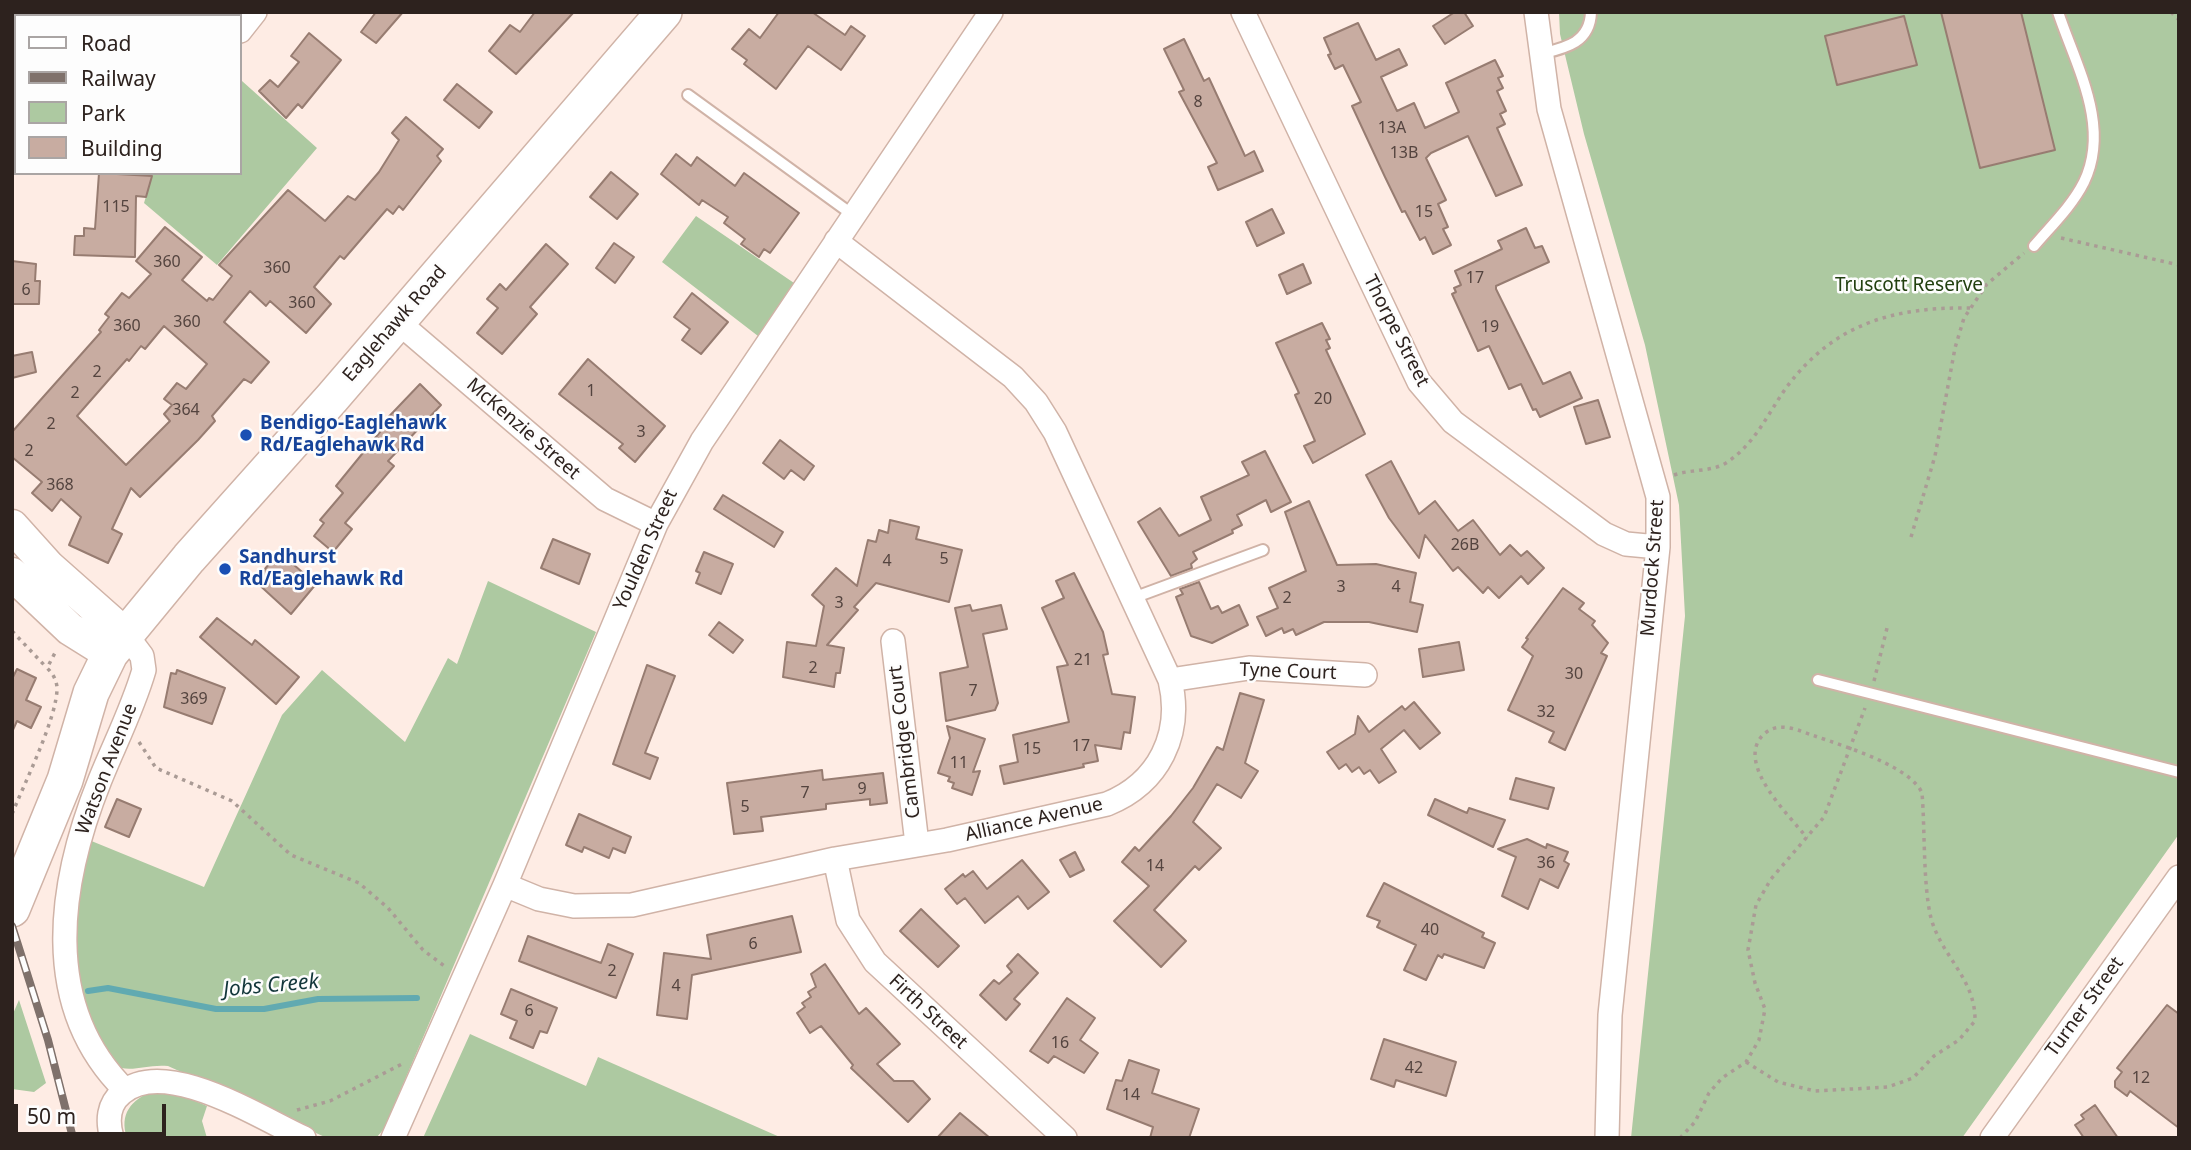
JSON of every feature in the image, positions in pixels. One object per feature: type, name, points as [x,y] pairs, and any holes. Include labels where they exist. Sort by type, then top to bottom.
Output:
[{"type":"main road","name":"Eaglehawk Road","points":[[14,905],[65,780],[91,693],[119,649],[189,558],[398,322],[660,13]]},
{"type":"main road","points":[[12,526],[119,649]]},
{"type":"main road","points":[[12,574],[70,629],[119,649]]},
{"type":"street","points":[[242,28],[255,12]]},
{"type":"street","name":"Youlden Street","points":[[393,1138],[505,885],[656,524],[702,441],[991,12]]},
{"type":"street","name":"Thorpe Street","points":[[1243,12],[1419,382],[1435,404],[1453,422],[1604,534],[1626,544],[1658,547]]},
{"type":"street","name":"Murdock Street","points":[[1536,12],[1540,54],[1556,136],[1657,482],[1658,547],[1610,1015],[1607,1138]]},
{"type":"street","name":"Alliance Avenue","points":[[505,885],[539,899],[574,906],[632,905],[835,859],[1107,804],[1130,792],[1159,764],[1170,739],[1175,710],[1170,680],[1055,432],[1036,402],[1013,377],[836,240]]},
{"type":"street","name":"McKenzie Street","points":[[398,322],[606,499],[656,524]]},
{"type":"street","name":"Cambridge Court","points":[[893,641],[917,844]]},
{"type":"street","name":"Watson Avenue","points":[[119,649],[142,656],[144,670],[79,841],[65,947],[68,989],[82,1032],[100,1065],[125,1090]]},
{"type":"street","name":"Tyne Court","points":[[1170,680],[1249,668],[1365,675]]},
{"type":"street","name":"Firth Street","points":[[835,859],[848,920],[875,962],[1065,1138]]},
{"type":"street","name":"Turner Street","points":[[1992,1138],[2179,877]]},
{"type":"street","points":[[112,1138],[110,1111],[125,1090],[140,1083],[167,1080],[202,1091],[304,1138]]},
{"type":"lane","points":[[1540,54],[1576,43],[1590,22],[1591,12]]},
{"type":"lane","points":[[2034,246],[2083,184],[2095,142],[2094,120],[2058,12]]},
{"type":"lane","points":[[688,95],[853,215]]},
{"type":"lane","points":[[1133,597],[1263,550]]},
{"type":"lane","points":[[1818,680],[2179,772]]},
{"type":"path","points":[[2171,12],[2179,20]]},
{"type":"path","points":[[2044,234],[2179,265]]},
{"type":"path","points":[[1911,537],[1935,456],[1960,330],[1970,308],[1987,284],[2034,246]]},
{"type":"path","points":[[1657,482],[1688,470],[1722,465],[1736,456],[1760,430],[1786,389],[1806,365],[1828,345],[1859,326],[1885,315],[1915,310],[1970,308]]},
{"type":"path","points":[[1680,1138],[1695,1122],[1709,1093],[1722,1078],[1745,1062],[1759,1040],[1765,1017],[1749,959],[1751,922],[1765,887],[1807,838],[1831,804],[1870,693],[1887,628]]},
{"type":"path","points":[[12,631],[53,673],[57,685],[55,705],[12,814]]},
{"type":"path","points":[[47,668],[59,646]]},
{"type":"path","points":[[124,724],[156,768],[232,801],[291,855],[359,883],[388,908],[436,961],[465,977]]},
{"type":"path","points":[[1745,1062],[1778,1082],[1815,1091],[1888,1087],[1913,1077],[1934,1056],[1959,1040],[1975,1021],[1972,993],[1937,936],[1930,915],[1922,793],[1919,786],[1897,768],[1850,750],[1786,726],[1770,730],[1758,742],[1755,751],[1756,769],[1807,838]]},
{"type":"path","points":[[252,1114],[299,1110],[330,1101],[408,1060]]},
{"type":"green space","name":"Truscott Reserve","points":[[1559,12],[2179,12],[2179,834],[1962,1138],[1631,1138],[1685,616],[1679,505],[1645,345],[1584,134],[1560,34]]},
{"type":"green space","points":[[242,81],[317,148],[217,265],[144,203],[152,175],[242,175]]},
{"type":"green space","points":[[696,216],[794,283],[758,336],[662,262]]},
{"type":"green space","points":[[488,581],[596,632],[384,1129],[376,1138],[327,1138],[168,1066],[127,1069],[113,1066],[82,1004],[73,939],[89,840],[204,887],[282,715],[322,670],[405,742],[448,658],[457,664]]},
{"type":"green space","points":[[19,1000],[46,1083],[34,1092],[12,1089],[12,1016]]},
{"type":"green space","points":[[470,1034],[586,1086],[598,1057],[782,1138],[423,1138]]},
{"type":"green space","points":[[153,1091],[186,1097],[207,1106],[202,1121],[207,1138],[127,1138],[125,1122],[129,1109],[133,1103]]},
{"type":"building","points":[[376,12],[403,12],[376,43],[361,32]]},
{"type":"building","points":[[535,12],[574,12],[516,74],[489,51],[510,25],[520,32]]},
{"type":"building","points":[[779,12],[812,12],[845,35],[851,26],[865,36],[841,70],[808,46],[776,89],[744,64],[747,60],[732,49],[749,29],[760,38]]},
{"type":"building","points":[[1455,12],[1464,12],[1473,26],[1445,44],[1433,26]]},
{"type":"building","points":[[1941,12],[2021,12],[2055,150],[1980,168]]},
{"type":"building","points":[[1904,16],[1917,65],[1837,85],[1825,36]]},
{"type":"building","points":[[1358,23],[1376,60],[1399,49],[1407,65],[1381,77],[1397,111],[1414,103],[1425,128],[1459,112],[1446,83],[1495,60],[1503,76],[1498,78],[1503,88],[1497,91],[1506,111],[1500,114],[1505,124],[1497,128],[1522,185],[1496,196],[1468,136],[1431,153],[1426,158],[1446,200],[1438,204],[1448,227],[1443,229],[1451,245],[1433,254],[1425,237],[1420,240],[1405,211],[1402,212],[1385,177],[1352,106],[1361,102],[1343,65],[1335,69],[1328,55],[1331,54],[1324,38]]},
{"type":"building","points":[[309,33],[341,60],[302,108],[298,104],[286,118],[259,91],[270,80],[278,87],[299,62],[291,56]]},
{"type":"building","points":[[1184,39],[1204,81],[1209,78],[1245,156],[1254,151],[1263,171],[1218,190],[1208,167],[1217,163],[1179,92],[1184,90],[1164,49]]},
{"type":"building","points":[[457,84],[492,112],[479,128],[444,100]]},
{"type":"building","points":[[406,117],[443,149],[437,156],[441,161],[403,210],[399,206],[393,214],[387,209],[344,259],[340,256],[314,287],[331,304],[306,333],[270,301],[266,306],[250,291],[224,322],[269,362],[251,383],[244,379],[212,416],[215,421],[140,497],[131,488],[112,529],[122,534],[108,563],[69,545],[81,517],[61,499],[52,511],[32,493],[42,482],[12,457],[12,432],[101,332],[99,330],[109,317],[105,314],[122,293],[129,298],[151,274],[136,261],[165,227],[202,257],[182,280],[207,301],[209,298],[213,300],[232,276],[219,265],[288,190],[325,221],[348,196],[355,200],[379,172],[399,140],[392,133]],"holes":[[[164,326],[207,364],[186,389],[177,383],[164,399],[172,405],[164,414],[170,421],[126,465],[77,416],[127,359],[129,361],[141,346],[145,349]]]},
{"type":"building","points":[[676,154],[691,166],[697,157],[735,186],[744,173],[799,213],[770,253],[764,249],[759,257],[741,244],[745,239],[724,223],[728,217],[702,200],[699,205],[661,174]]},
{"type":"building","points":[[611,172],[638,194],[617,219],[590,197]]},
{"type":"building","points":[[99,175],[152,176],[146,197],[136,196],[135,257],[74,255],[75,236],[84,236],[84,228],[95,229]]},
{"type":"building","points":[[1272,209],[1284,233],[1257,246],[1246,222]]},
{"type":"building","points":[[1526,228],[1535,248],[1542,246],[1549,262],[1496,286],[1496,289],[1543,384],[1570,372],[1582,398],[1540,417],[1536,409],[1533,410],[1521,384],[1509,389],[1489,346],[1478,351],[1452,294],[1456,292],[1454,288],[1461,285],[1455,271],[1502,249],[1498,241]]},
{"type":"building","points":[[614,243],[634,257],[615,283],[596,268]]},
{"type":"building","points":[[546,244],[568,264],[530,307],[537,314],[502,354],[477,333],[498,308],[487,299],[500,284],[506,290]]},
{"type":"building","points":[[12,261],[36,264],[35,281],[40,281],[39,304],[12,304]]},
{"type":"building","points":[[1303,264],[1311,283],[1287,294],[1279,275]]},
{"type":"building","points":[[692,293],[728,322],[701,354],[682,340],[690,329],[674,317]]},
{"type":"building","points":[[1322,323],[1330,339],[1326,340],[1330,348],[1326,350],[1365,434],[1313,463],[1304,446],[1315,441],[1295,395],[1299,393],[1276,343]]},
{"type":"building","points":[[32,352],[36,372],[12,378],[12,356]]},
{"type":"building","points":[[588,359],[665,426],[635,462],[619,448],[623,444],[559,394]]},
{"type":"building","points":[[420,384],[441,405],[388,461],[394,466],[345,523],[352,529],[333,552],[314,536],[324,523],[320,520],[343,493],[336,486],[380,432],[377,429]]},
{"type":"building","points":[[1598,400],[1610,437],[1586,444],[1574,407]]},
{"type":"building","points":[[780,440],[814,466],[804,480],[791,470],[784,479],[763,463]]},
{"type":"building","points":[[1265,451],[1291,502],[1271,512],[1266,500],[1237,515],[1242,525],[1232,530],[1233,533],[1193,552],[1197,559],[1191,564],[1192,568],[1171,576],[1138,522],[1160,508],[1179,536],[1211,520],[1201,497],[1249,475],[1242,462]]},
{"type":"building","points":[[1391,461],[1419,514],[1435,501],[1458,531],[1473,520],[1500,555],[1510,545],[1521,556],[1527,551],[1544,568],[1528,584],[1521,576],[1499,598],[1488,587],[1483,593],[1458,567],[1453,571],[1425,535],[1419,558],[1389,518],[1366,475]]},
{"type":"building","points":[[723,495],[783,532],[774,547],[714,509]]},
{"type":"building","points":[[1309,501],[1337,565],[1376,564],[1416,573],[1410,602],[1423,605],[1417,632],[1369,622],[1324,622],[1296,635],[1293,629],[1284,633],[1282,628],[1266,636],[1257,617],[1278,608],[1269,588],[1306,571],[1285,512]]},
{"type":"building","points":[[890,520],[919,527],[916,539],[962,550],[949,602],[876,583],[854,607],[858,610],[827,645],[844,648],[840,673],[836,673],[834,687],[783,677],[787,642],[816,646],[824,606],[812,595],[836,568],[857,586],[868,540],[876,542],[879,530],[888,533]]},
{"type":"building","points":[[553,539],[590,554],[579,584],[541,568]]},
{"type":"building","points":[[279,552],[316,584],[291,614],[255,581]]},
{"type":"building","points":[[704,552],[733,564],[721,594],[696,583],[700,573],[696,571]]},
{"type":"building","points":[[1074,573],[1103,632],[1108,654],[1103,655],[1112,694],[1135,697],[1130,733],[1124,732],[1121,749],[1095,745],[1098,761],[1083,764],[1084,767],[1004,784],[1000,766],[1018,762],[1013,735],[1069,722],[1057,667],[1068,665],[1042,608],[1064,598],[1056,581]]},
{"type":"building","points":[[1199,582],[1211,609],[1218,606],[1222,613],[1239,605],[1248,625],[1212,643],[1191,636],[1176,597],[1183,594],[1180,589]]},
{"type":"building","points":[[1563,588],[1584,603],[1579,609],[1595,621],[1592,625],[1608,643],[1601,653],[1607,656],[1565,750],[1549,742],[1554,732],[1508,710],[1533,656],[1522,647],[1528,639],[1526,638]]},
{"type":"building","points":[[970,605],[972,611],[1001,605],[1007,629],[983,634],[998,703],[995,710],[946,721],[940,673],[968,667],[955,608]]},
{"type":"building","points":[[217,618],[252,645],[255,640],[299,677],[276,704],[200,637]]},
{"type":"building","points":[[719,622],[743,640],[733,653],[709,635]]},
{"type":"building","points":[[1459,642],[1464,670],[1423,677],[1419,649]]},
{"type":"building","points":[[647,665],[675,676],[645,753],[658,758],[650,779],[613,764]]},
{"type":"building","points":[[17,669],[36,678],[26,700],[41,707],[31,728],[17,721],[12,732],[12,679]]},
{"type":"building","points":[[177,670],[225,688],[212,724],[164,707],[171,673],[176,674]]},
{"type":"building","points":[[1240,693],[1264,700],[1245,763],[1258,771],[1241,798],[1217,784],[1193,822],[1221,848],[1199,870],[1195,866],[1154,910],[1186,941],[1161,967],[1114,921],[1149,886],[1122,862],[1135,847],[1139,851],[1171,816],[1193,788],[1217,747],[1223,750]]},
{"type":"building","points":[[1414,702],[1440,733],[1420,749],[1404,730],[1381,749],[1396,772],[1379,783],[1370,770],[1364,774],[1359,767],[1352,772],[1346,764],[1339,769],[1327,752],[1355,734],[1358,716],[1369,732],[1402,706],[1405,710]]},
{"type":"building","points":[[947,726],[985,739],[973,772],[980,771],[972,795],[952,788],[954,783],[948,781],[950,777],[938,773],[950,738]]},
{"type":"building","points":[[822,770],[823,780],[883,773],[887,803],[870,805],[870,799],[826,804],[826,809],[761,817],[763,831],[734,834],[727,783]]},
{"type":"building","points":[[1516,778],[1554,788],[1548,809],[1510,799]]},
{"type":"building","points":[[117,799],[141,809],[129,837],[105,827]]},
{"type":"building","points":[[1435,799],[1467,813],[1469,808],[1505,820],[1493,847],[1428,815]]},
{"type":"building","points":[[579,814],[631,837],[625,853],[613,848],[609,858],[584,847],[582,852],[566,845]]},
{"type":"building","points":[[1527,839],[1546,848],[1547,844],[1568,852],[1564,861],[1569,864],[1558,888],[1540,879],[1528,909],[1502,896],[1516,857],[1498,849]]},
{"type":"building","points":[[1075,852],[1084,870],[1070,877],[1060,860]]},
{"type":"building","points":[[1022,860],[1049,892],[1028,909],[1018,896],[985,923],[965,898],[957,904],[945,889],[963,874],[965,877],[973,871],[987,889]]},
{"type":"building","points":[[1384,883],[1484,933],[1482,937],[1495,943],[1484,968],[1444,954],[1442,958],[1438,955],[1426,980],[1404,970],[1416,945],[1377,927],[1380,921],[1367,916]]},
{"type":"building","points":[[921,909],[959,946],[938,967],[900,931]]},
{"type":"building","points":[[792,916],[801,952],[692,975],[687,1019],[657,1015],[664,953],[711,959],[707,935]]},
{"type":"building","points":[[528,936],[601,963],[608,944],[633,954],[616,998],[519,961]]},
{"type":"building","points":[[1018,954],[1038,973],[1014,999],[1020,1004],[1006,1020],[980,995],[994,980],[999,984],[1012,972],[1007,966]]},
{"type":"building","points":[[825,964],[859,1014],[866,1008],[900,1044],[877,1064],[894,1081],[913,1081],[930,1099],[908,1122],[851,1068],[853,1065],[821,1026],[810,1033],[797,1013],[805,1007],[802,1003],[811,997],[808,992],[816,987],[811,974]]},
{"type":"building","points":[[511,989],[557,1008],[547,1033],[540,1031],[533,1048],[510,1038],[517,1021],[501,1014]]},
{"type":"building","points":[[1067,998],[1095,1018],[1080,1040],[1098,1053],[1084,1073],[1054,1056],[1048,1063],[1030,1051]]},
{"type":"building","points":[[2167,1005],[2179,1014],[2179,1128],[2130,1091],[2127,1096],[2115,1087],[2115,1081],[2122,1072],[2117,1068]]},
{"type":"building","points":[[1384,1039],[1456,1062],[1446,1096],[1396,1080],[1394,1087],[1371,1079]]},
{"type":"building","points":[[1129,1060],[1159,1070],[1152,1093],[1199,1109],[1189,1138],[1150,1138],[1153,1127],[1107,1109],[1116,1080],[1122,1081]]},
{"type":"building","points":[[2095,1105],[2118,1138],[2084,1138],[2075,1125],[2084,1119],[2081,1115]]},
{"type":"building","points":[[960,1113],[990,1138],[937,1138]]},
{"type":"waterway","name":"Jobs Creek","points":[[88,991],[108,988],[216,1009],[264,1009],[318,999],[417,998]]},
{"type":"railway","points":[[12,926],[48,1040],[73,1138]]},
{"type":"place","name":"Bendigo-Eaglehawk Rd/Eaglehawk Rd","points":[[246,435]]},
{"type":"place","name":"Sandhurst Rd/Eaglehawk Rd","points":[[225,569]]}]
